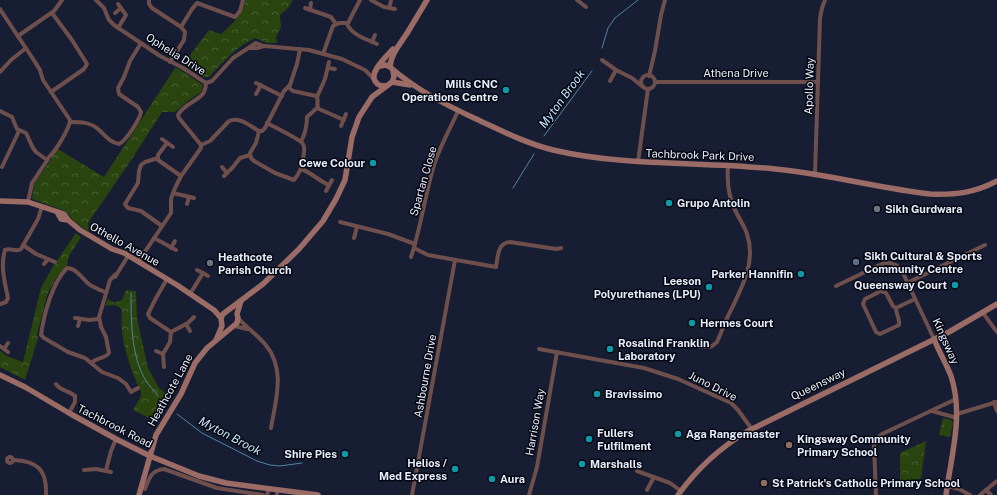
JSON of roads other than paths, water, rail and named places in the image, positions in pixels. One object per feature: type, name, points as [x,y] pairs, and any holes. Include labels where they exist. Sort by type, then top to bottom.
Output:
[{"type":"street","points":[[18,36],[52,13],[62,0]]},
{"type":"street","name":"Ophelia Drive","points":[[96,0],[104,8],[110,22],[170,62],[183,68],[206,83],[212,81],[233,58],[250,48],[264,46],[300,49],[346,60],[365,70],[375,80]]},
{"type":"street","points":[[149,0],[149,4],[152,8],[181,27],[185,32],[185,38],[170,62]]},
{"type":"street","points":[[181,27],[197,3],[235,17],[240,11],[243,0]]},
{"type":"street","points":[[323,54],[332,27],[336,24],[346,24],[349,22],[360,0]]},
{"type":"street","points":[[371,0],[395,9]]},
{"type":"street","points":[[389,8],[391,0]]},
{"type":"street","points":[[398,45],[390,61],[394,77],[392,82],[386,86],[380,86],[375,80],[374,71],[380,66],[408,32],[428,0]]},
{"type":"street","points":[[577,0],[586,7]]},
{"type":"street","points":[[649,76],[665,0]]},
{"type":"street","name":"Apollo Way","points":[[815,174],[820,18],[825,0]]},
{"type":"street","points":[[312,3],[307,9],[331,17],[336,24]]},
{"type":"street","points":[[115,12],[120,6],[126,15],[118,28]]},
{"type":"street","points":[[0,9],[40,70],[42,80],[69,118],[70,122],[54,152],[32,183],[28,202]]},
{"type":"street","points":[[51,92],[84,69],[87,64],[86,60],[52,13]]},
{"type":"street","points":[[346,24],[360,37],[377,44]]},
{"type":"street","points":[[372,42],[375,35]]},
{"type":"street","points":[[70,122],[89,124],[99,129],[114,143],[118,144],[123,142],[139,118],[141,112],[138,107],[119,94],[118,88],[130,61],[141,43]]},
{"type":"street","points":[[0,72],[11,60],[26,48]]},
{"type":"street","points":[[250,155],[259,131],[263,130],[267,124],[288,87],[297,64],[300,49]]},
{"type":"street","points":[[602,60],[648,89]]},
{"type":"street","points":[[318,108],[317,97],[325,79],[329,62]]},
{"type":"street","points":[[380,66],[386,65],[391,68]]},
{"type":"street","points":[[328,68],[335,69]]},
{"type":"street","name":"Tachbrook Park Drive","points":[[391,68],[413,86],[458,111],[517,138],[545,148],[574,154],[638,162],[728,165],[815,174],[918,192],[943,194],[968,192],[984,188],[997,182]]},
{"type":"street","name":"Ophelia Drive","points":[[365,70],[374,71]]},
{"type":"street","points":[[610,81],[616,70]]},
{"type":"street","points":[[632,78],[643,78],[649,76]]},
{"type":"street","points":[[648,89],[652,88],[655,82],[654,79],[649,76]]},
{"type":"street","points":[[642,86],[641,82],[643,78]]},
{"type":"street","name":"Heathcote Lane","points":[[372,97],[375,80]]},
{"type":"street","name":"Tachbrook Park Drive","points":[[392,82],[413,86]]},
{"type":"street","name":"Athena Drive","points":[[655,82],[818,82]]},
{"type":"street","points":[[201,145],[178,115],[188,105],[202,95],[206,83]]},
{"type":"street","points":[[256,83],[282,96]]},
{"type":"street","points":[[256,94],[261,85]]},
{"type":"street","name":"Heathcote Lane","points":[[216,340],[221,330],[222,321],[226,312],[263,284],[299,249],[328,214],[345,180],[352,137],[356,123],[372,97],[386,86]]},
{"type":"street","points":[[288,87],[293,91],[314,95],[317,97]]},
{"type":"street","points":[[638,162],[648,89]]},
{"type":"street","points":[[318,108],[344,120]]},
{"type":"street","points":[[301,141],[304,137],[304,130],[307,125],[307,117],[318,108]]},
{"type":"street","points":[[0,111],[12,117],[15,127],[26,133],[36,152],[48,159]]},
{"type":"street","name":"Spartan Close","points":[[411,258],[434,164],[458,111]]},
{"type":"street","points":[[341,126],[346,114]]},
{"type":"street","points":[[138,262],[172,212],[171,200],[173,193],[181,176],[201,145],[210,140],[228,121],[232,120],[246,123],[259,131]]},
{"type":"street","points":[[250,155],[254,161],[272,172],[293,180],[296,179],[301,169],[304,148],[301,141],[267,124]]},
{"type":"street","points":[[2,167],[19,130]]},
{"type":"street","points":[[162,139],[173,147]]},
{"type":"street","points":[[167,143],[158,155],[159,162],[181,176]]},
{"type":"street","points":[[222,167],[225,174],[236,165],[240,158],[250,155]]},
{"type":"street","points":[[158,158],[142,165],[137,186],[125,204],[128,208],[141,212],[162,226]]},
{"type":"street","points":[[0,159],[5,161]]},
{"type":"street","points":[[668,340],[702,347],[710,347],[714,345],[717,342],[745,279],[750,255],[749,242],[747,234],[732,204],[729,194],[727,184],[728,165]]},
{"type":"street","points":[[301,169],[329,185]]},
{"type":"street","points":[[326,191],[332,180]]},
{"type":"street","points":[[173,193],[194,198]]},
{"type":"street","points":[[187,204],[189,196]]},
{"type":"street","name":"Othello Avenue","points":[[0,201],[28,202],[64,214],[68,220],[80,230],[167,279],[180,289],[185,290],[214,310],[222,321]]},
{"type":"street","points":[[1,248],[5,250],[19,250],[38,219],[42,206]]},
{"type":"street","points":[[340,222],[388,234],[415,246],[428,255],[496,267],[500,248],[505,243],[510,242],[556,250],[561,248]]},
{"type":"street","points":[[354,238],[357,227]]},
{"type":"street","points":[[154,238],[176,250]]},
{"type":"street","points":[[171,248],[175,241]]},
{"type":"street","points":[[23,245],[34,253],[55,262]]},
{"type":"street","points":[[907,283],[985,245]]},
{"type":"street","points":[[0,304],[6,302],[8,298],[4,285],[2,267],[5,250]]},
{"type":"street","points":[[91,363],[95,359],[106,356],[109,353],[106,337],[99,319],[108,285],[113,281],[128,256]]},
{"type":"street","points":[[44,264],[48,259]]},
{"type":"street","name":"Ashbourne Drive","points":[[412,495],[456,260]]},
{"type":"street","name":"Kingsway","points":[[836,286],[887,263],[892,263],[899,267],[951,376],[956,399],[957,416],[946,495]]},
{"type":"street","points":[[106,292],[91,286],[77,272],[71,268],[67,268],[56,284],[51,296],[41,334],[44,338],[68,352],[85,358],[102,372],[115,376],[125,383],[132,394],[138,388]]},
{"type":"street","points":[[197,270],[208,276]]},
{"type":"street","points":[[190,294],[203,273]]},
{"type":"street","points":[[167,279],[148,314],[150,318],[171,332]]},
{"type":"street","points":[[883,291],[896,308],[900,321],[899,325],[880,334],[876,332],[863,304],[865,299],[883,291]]},
{"type":"street","points":[[896,308],[915,299]]},
{"type":"street","name":"Heathcote Lane","points":[[139,495],[158,431],[181,394],[195,363],[201,354],[237,323],[241,300]]},
{"type":"street","name":"Queensway","points":[[680,493],[719,452],[734,439],[751,428],[934,339],[996,306]]},
{"type":"street","name":"Othello Avenue","points":[[214,310],[226,312]]},
{"type":"street","points":[[226,312],[234,312],[248,329],[261,340],[268,348],[277,367],[278,382],[271,428]]},
{"type":"street","points":[[983,313],[997,332]]},
{"type":"street","points":[[171,332],[186,324],[194,317]]},
{"type":"street","points":[[78,326],[78,318],[89,320],[99,319]]},
{"type":"street","points":[[222,321],[226,326],[248,329]]},
{"type":"street","points":[[186,324],[190,331]]},
{"type":"street","points":[[164,367],[163,354],[170,342],[171,332]]},
{"type":"street","points":[[8,343],[2,347],[8,352]]},
{"type":"street","name":"Juno Drive","points":[[539,349],[644,368],[678,378],[731,403],[751,428]]},
{"type":"street","points":[[156,351],[163,354]]},
{"type":"street","name":"Harrison Way","points":[[528,495],[537,467],[557,352]]},
{"type":"street","name":"Tachbrook Road","points":[[0,375],[25,387],[116,439],[150,456],[203,477],[226,483],[318,495]]},
{"type":"street","points":[[56,384],[59,388],[72,393],[75,396],[75,400],[69,413]]},
{"type":"street","points":[[56,393],[59,388]]},
{"type":"street","points":[[876,495],[874,445],[877,438],[956,399]]},
{"type":"street","points":[[932,411],[957,416],[996,402],[997,411]]},
{"type":"street","points":[[84,470],[108,471],[111,451],[116,439]]},
{"type":"street","points":[[13,460],[27,461],[39,468],[45,478],[46,495]]},
{"type":"street","points":[[145,489],[155,468],[225,490],[248,491],[262,495]]},
{"type":"street","points":[[637,471],[672,484],[680,493]]},
{"type":"street","points":[[647,490],[654,477]]},
{"type":"street","points":[[980,495],[997,481]]},
{"type":"street","points":[[225,490],[226,483]]},
{"type":"street","points":[[947,486],[960,489],[970,495]]},
{"type":"street","points":[[267,495],[268,488]]},
{"type":"street","points":[[986,490],[991,495]]},
{"type":"waterway","name":"Myton Brook","points":[[602,48],[608,28],[615,18],[638,0]]},
{"type":"waterway","name":"Myton Brook","points":[[544,136],[592,71]]},
{"type":"waterway","name":"Myton Brook","points":[[513,188],[534,154]]},
{"type":"waterway","name":"Myton Brook","points":[[131,293],[134,348],[140,370],[146,381],[158,396]]},
{"type":"waterway","name":"Myton Brook","points":[[177,414],[202,433],[257,461],[280,466],[302,463]]},
{"type":"place","name":"Mills CNC Operations Centre","points":[[506,90]]},
{"type":"place","name":"Cewe Colour","points":[[373,163]]},
{"type":"place","name":"Grupo Antolin","points":[[669,203]]},
{"type":"place","name":"Sikh Gurdwara","points":[[877,209]]},
{"type":"place","name":"Sikh Cultural & Sports Community Centre","points":[[856,262]]},
{"type":"place","name":"Heathcote Parish Church","points":[[210,263]]},
{"type":"place","name":"Parker Hannifin","points":[[801,274]]},
{"type":"place","name":"Queensway Court","points":[[955,285]]},
{"type":"place","name":"Leeson Polyurethanes (LPU)","points":[[709,287]]},
{"type":"place","name":"Hermes Court","points":[[692,323]]},
{"type":"place","name":"Rosalind Franklin Laboratory","points":[[610,349]]},
{"type":"place","name":"Bravissimo","points":[[597,394]]},
{"type":"place","name":"Aga Rangemaster","points":[[678,434]]},
{"type":"place","name":"Fullers Fulfilment","points":[[589,439]]},
{"type":"place","name":"Kingsway Community Primary School","points":[[789,445]]},
{"type":"place","name":"Shire Pies","points":[[345,454]]},
{"type":"place","name":"Marshalls","points":[[582,464]]},
{"type":"place","name":"Helios / Med Express","points":[[455,469]]},
{"type":"place","name":"Aura","points":[[492,479]]},
{"type":"place","name":"St Patrick's Catholic Primary School","points":[[764,483]]}]
